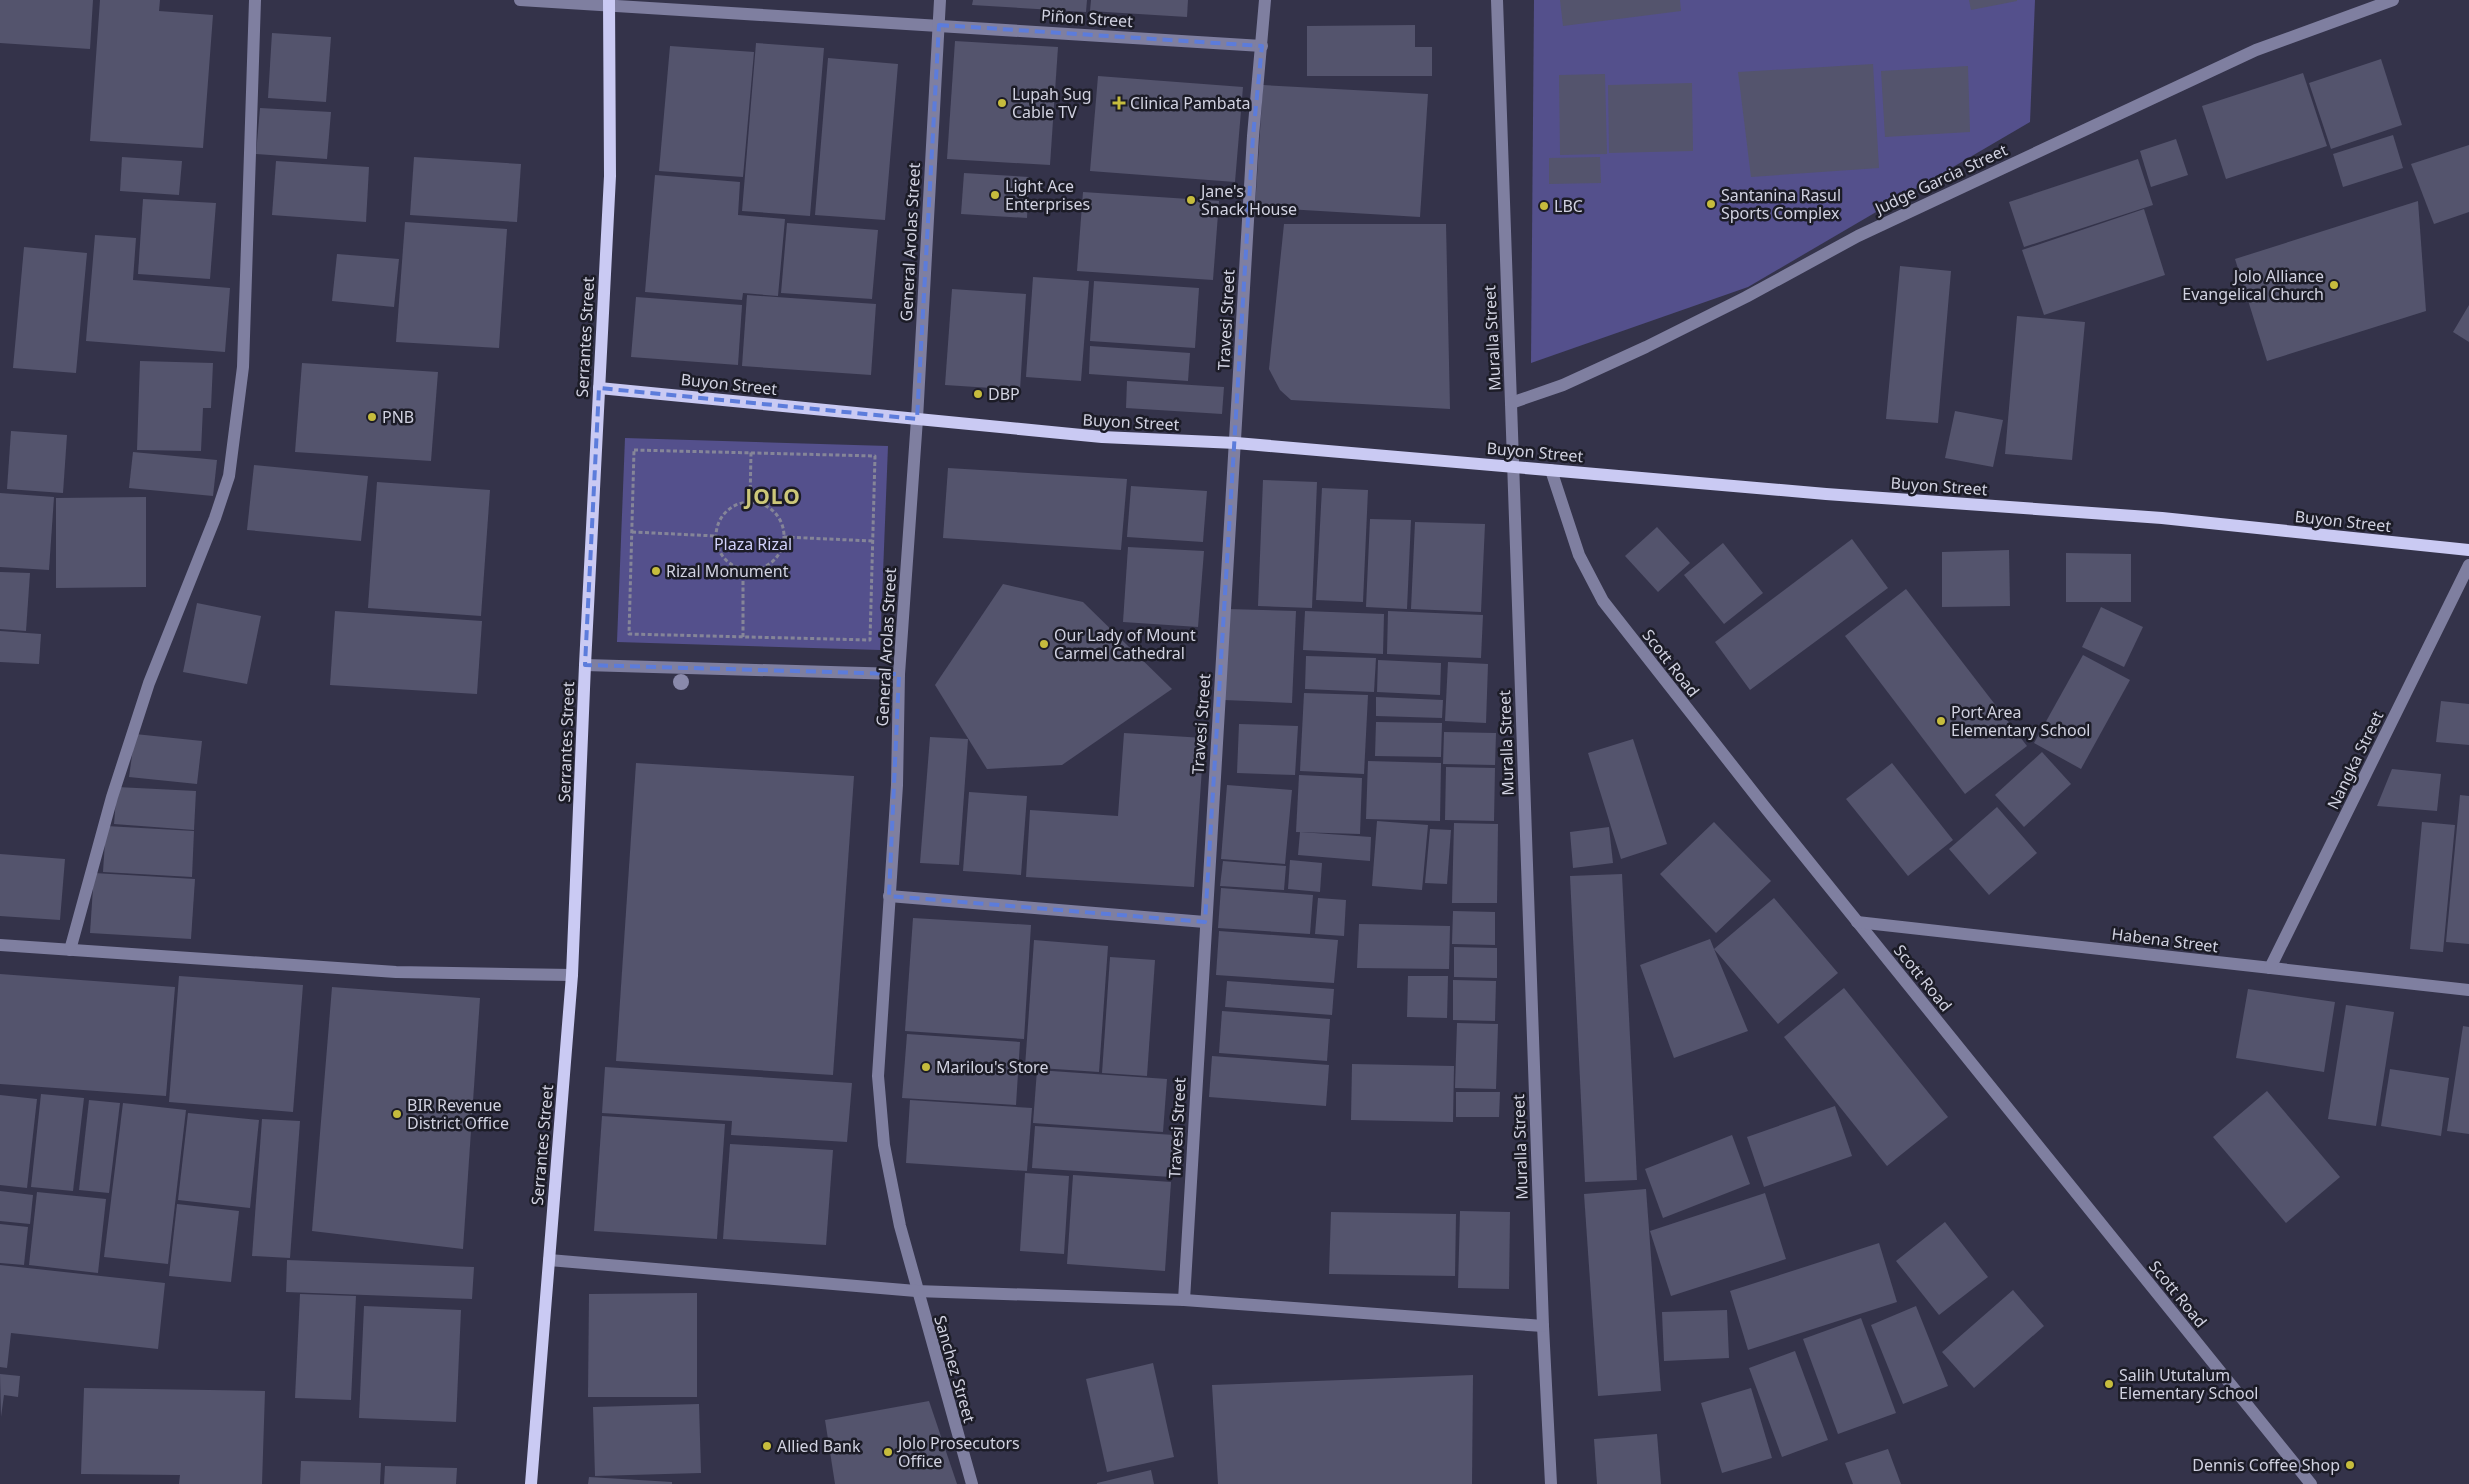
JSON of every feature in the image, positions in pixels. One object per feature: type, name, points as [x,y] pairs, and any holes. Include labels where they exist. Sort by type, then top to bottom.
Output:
[{"type":"main road","name":"Serrantes Street","points":[[531,1484],[572,975],[585,665],[610,176],[609,2]]},
{"type":"main road","name":"Buyon Street","points":[[599,388],[1102,437],[1236,443],[1826,494],[2162,518],[2469,550]]},
{"type":"street","points":[[70,950],[112,797],[149,683],[230,476],[243,367],[255,0]]},
{"type":"street","name":"Piñon Street","points":[[520,0],[609,2],[1262,46]]},
{"type":"street","name":"General Arolas Street","points":[[916,1292],[900,1226],[884,1145],[878,1076],[897,785],[899,674],[917,419],[940,0]]},
{"type":"street","name":"Travesi Street","points":[[1184,1300],[1253,136],[1262,46],[1264,0]]},
{"type":"street","name":"Muralla Street","points":[[1497,0],[1543,1326],[1551,1484]]},
{"type":"street","name":"Judge Garcia Street","points":[[1511,403],[1564,385],[1646,347],[1746,297],[1858,236],[2247,54],[2392,0]]},
{"type":"street","name":"Scott Road","points":[[1551,470],[1579,555],[1603,601],[1658,673],[1857,922],[2311,1484]]},
{"type":"street","name":"Nangka Street","points":[[2270,968],[2469,565]]},
{"type":"street","points":[[585,665],[899,674]]},
{"type":"street","points":[[889,896],[1205,922]]},
{"type":"street","name":"Habena Street","points":[[1857,922],[2469,990]]},
{"type":"street","points":[[0,945],[396,972],[572,975]]},
{"type":"street","points":[[549,1260],[916,1292],[1184,1300],[1543,1326]]},
{"type":"street","name":"Sanchez Street","points":[[916,1292],[972,1484]]},
{"type":"path","points":[[634,450],[751,452],[875,456],[870,640],[629,634],[634,450]]},
{"type":"path","points":[[750,502],[751,452]]},
{"type":"path","points":[[750,502],[761,504],[778,517],[784,537],[782,549],[775,559],[755,570],[743,570],[724,558],[718,548],[716,536],[718,526],[730,509],[750,502]]},
{"type":"path","points":[[632,532],[716,536]]},
{"type":"path","points":[[784,537],[873,541]]},
{"type":"path","points":[[743,570],[743,636]]},
{"type":"highlighted area","points":[[939,25],[1262,46],[1253,136],[1205,922],[889,896],[899,674],[585,665],[599,388],[917,419]]},
{"type":"green space","name":"Santanina Rasul Sports Complex","points":[[1534,0],[2035,0],[2030,122],[1748,287],[1531,363]]},
{"type":"green space","name":"Plaza Rizal","points":[[625,438],[888,446],[880,650],[617,642]]},
{"type":"building","points":[[0,0],[93,0],[90,49],[0,43]]},
{"type":"building","points":[[100,0],[160,0],[159,11],[213,15],[203,148],[90,141]]},
{"type":"building","points":[[973,0],[1087,0],[1086,12],[972,5]]},
{"type":"building","points":[[1091,0],[1188,0],[1187,17],[1090,11]]},
{"type":"building","points":[[1560,0],[1680,0],[1681,11],[1563,26]]},
{"type":"building","points":[[1969,0],[2017,0],[2017,1],[1971,10]]},
{"type":"building","points":[[1415,25],[1415,47],[1432,47],[1432,76],[1307,76],[1307,26]]},
{"type":"building","points":[[272,33],[331,37],[326,102],[268,98]]},
{"type":"building","name":"Lupah Sug Cable TV","points":[[955,41],[1058,47],[1050,165],[947,159]]},
{"type":"building","points":[[756,43],[824,48],[810,216],[742,211]]},
{"type":"building","points":[[670,46],[754,52],[743,177],[659,171]]},
{"type":"building","points":[[828,58],[898,64],[885,220],[815,215]]},
{"type":"building","points":[[2381,59],[2402,125],[2331,149],[2309,83]]},
{"type":"building","points":[[1873,64],[1879,168],[1751,177],[1738,72]]},
{"type":"building","points":[[1968,66],[1970,132],[1885,137],[1881,71]]},
{"type":"building","points":[[2303,73],[2327,146],[2226,179],[2202,106]]},
{"type":"building","points":[[1605,74],[1607,154],[1560,155],[1559,75]]},
{"type":"building","points":[[1098,76],[1243,87],[1235,182],[1090,171]]},
{"type":"building","points":[[1692,83],[1693,151],[1609,153],[1608,85]]},
{"type":"building","points":[[1263,85],[1428,94],[1420,217],[1255,207]]},
{"type":"building","points":[[260,108],[331,112],[327,159],[256,154]]},
{"type":"building","points":[[2393,135],[2403,168],[2343,187],[2333,154]]},
{"type":"building","points":[[2176,139],[2188,175],[2151,187],[2140,151]]},
{"type":"building","points":[[2469,145],[2469,212],[2434,224],[2411,164]]},
{"type":"building","points":[[122,157],[182,161],[179,195],[120,191]]},
{"type":"building","points":[[414,157],[521,164],[517,222],[410,215]]},
{"type":"building","points":[[1600,157],[1601,183],[1549,184],[1549,158]]},
{"type":"building","points":[[2138,159],[2153,205],[2024,247],[2009,202]]},
{"type":"building","points":[[276,161],[369,167],[366,222],[272,215]]},
{"type":"building","name":"Light Ace Enterprises","points":[[964,173],[1029,177],[1027,218],[961,214]]},
{"type":"building","points":[[655,175],[740,182],[738,215],[785,219],[778,296],[743,293],[742,300],[645,292]]},
{"type":"building","points":[[1083,192],[1219,201],[1213,280],[1077,271]]},
{"type":"building","points":[[143,199],[216,203],[210,279],[138,274]]},
{"type":"building","name":"Jolo Alliance Evangelical Church","points":[[2418,201],[2426,311],[2267,361],[2235,259]]},
{"type":"building","points":[[2144,209],[2165,275],[2044,315],[2022,250]]},
{"type":"building","points":[[405,222],[507,229],[499,348],[396,342]]},
{"type":"building","points":[[787,223],[878,230],[872,299],[781,293]]},
{"type":"building","points":[[1284,224],[1446,224],[1450,409],[1291,400],[1280,390],[1269,369]]},
{"type":"building","points":[[95,235],[136,238],[133,280],[230,288],[225,352],[86,341]]},
{"type":"building","points":[[24,247],[87,253],[76,373],[13,368]]},
{"type":"building","points":[[337,254],[399,259],[394,307],[332,301]]},
{"type":"building","points":[[1900,266],[1951,271],[1938,423],[1886,419]]},
{"type":"building","points":[[1033,277],[1089,281],[1081,381],[1026,377]]},
{"type":"building","points":[[1094,281],[1199,288],[1195,348],[1090,341]]},
{"type":"building","points":[[952,289],[1026,294],[1020,390],[945,385]]},
{"type":"building","points":[[747,295],[876,304],[871,375],[742,366]]},
{"type":"building","points":[[636,297],[742,305],[738,365],[631,357]]},
{"type":"building","points":[[2469,305],[2469,342],[2453,332]]},
{"type":"building","points":[[2017,316],[2085,322],[2072,460],[2005,454]]},
{"type":"building","points":[[1090,346],[1190,353],[1188,381],[1089,374]]},
{"type":"building","points":[[140,361],[213,363],[211,408],[203,408],[201,451],[137,450]]},
{"type":"building","points":[[302,363],[438,372],[431,461],[295,452]]},
{"type":"building","points":[[1127,381],[1224,387],[1222,414],[1126,408]]},
{"type":"building","points":[[1955,411],[2003,420],[1993,467],[1945,458]]},
{"type":"building","points":[[11,431],[67,435],[63,493],[7,489]]},
{"type":"building","points":[[133,452],[217,460],[213,496],[129,488]]},
{"type":"building","points":[[254,465],[368,476],[361,541],[247,530]]},
{"type":"building","points":[[948,468],[1127,479],[1121,550],[943,538]]},
{"type":"building","points":[[1263,480],[1317,482],[1312,608],[1258,606]]},
{"type":"building","points":[[377,482],[490,490],[481,616],[368,608]]},
{"type":"building","points":[[1131,486],[1207,491],[1203,542],[1127,537]]},
{"type":"building","points":[[1322,488],[1368,490],[1363,602],[1316,600]]},
{"type":"building","points":[[0,493],[54,497],[49,570],[0,567]]},
{"type":"building","points":[[146,497],[146,587],[56,588],[56,498]]},
{"type":"building","points":[[1370,519],[1411,520],[1407,609],[1366,607]]},
{"type":"building","points":[[1415,522],[1485,524],[1481,612],[1411,609]]},
{"type":"building","points":[[1657,527],[1690,563],[1658,592],[1625,556]]},
{"type":"building","points":[[1852,539],[1888,588],[1750,690],[1715,642]]},
{"type":"building","points":[[1723,543],[1763,593],[1724,624],[1684,575]]},
{"type":"building","points":[[1128,547],[1204,551],[1198,627],[1123,622]]},
{"type":"building","points":[[2009,550],[2010,606],[1942,607],[1942,552]]},
{"type":"building","points":[[2066,553],[2131,554],[2131,602],[2066,602]]},
{"type":"building","points":[[0,572],[30,573],[26,631],[0,629]]},
{"type":"building","name":"Our Lady of Mount Carmel Cathedral","points":[[1003,584],[1083,602],[1172,689],[1062,765],[987,769],[935,685]]},
{"type":"building","points":[[1906,589],[2027,746],[1965,794],[1845,636]]},
{"type":"building","points":[[197,603],[261,616],[247,684],[183,672]]},
{"type":"building","points":[[2101,607],[2143,627],[2124,667],[2082,647]]},
{"type":"building","points":[[1227,609],[1296,611],[1292,703],[1224,700]]},
{"type":"building","points":[[335,611],[482,621],[477,694],[330,685]]},
{"type":"building","points":[[1305,611],[1384,614],[1383,654],[1303,650]]},
{"type":"building","points":[[1388,611],[1483,615],[1481,658],[1387,654]]},
{"type":"building","points":[[0,631],[41,634],[39,664],[0,662]]},
{"type":"building","points":[[2083,655],[2130,680],[2081,769],[2034,743]]},
{"type":"building","points":[[1306,656],[1376,658],[1374,692],[1305,689]]},
{"type":"building","points":[[1378,660],[1441,663],[1440,695],[1377,692]]},
{"type":"building","points":[[1448,662],[1488,664],[1486,723],[1445,721]]},
{"type":"building","points":[[1304,693],[1368,695],[1364,774],[1300,771]]},
{"type":"building","points":[[1376,697],[1443,700],[1442,718],[1376,716]]},
{"type":"building","points":[[2441,701],[2469,704],[2469,745],[2436,742]]},
{"type":"building","points":[[1376,722],[1442,723],[1441,757],[1375,756]]},
{"type":"building","points":[[1239,724],[1298,726],[1295,775],[1237,773]]},
{"type":"building","points":[[1444,732],[1496,733],[1495,765],[1443,764]]},
{"type":"building","points":[[1124,733],[1204,738],[1194,887],[1026,877],[1030,810],[1118,816]]},
{"type":"building","points":[[135,734],[202,741],[197,784],[129,777]]},
{"type":"building","points":[[930,737],[968,739],[959,865],[920,863]]},
{"type":"building","points":[[1633,739],[1667,844],[1621,859],[1588,753]]},
{"type":"building","points":[[2042,752],[2071,784],[2024,827],[1995,795]]},
{"type":"building","points":[[1368,761],[1441,763],[1440,821],[1366,819]]},
{"type":"building","points":[[636,763],[854,776],[833,1075],[616,1061]]},
{"type":"building","points":[[1892,763],[1953,840],[1908,876],[1846,799]]},
{"type":"building","points":[[1446,767],[1495,768],[1494,821],[1445,820]]},
{"type":"building","points":[[2392,769],[2441,774],[2437,811],[2377,806]]},
{"type":"building","points":[[1299,775],[1362,778],[1360,834],[1296,832]]},
{"type":"building","points":[[1227,785],[1292,790],[1285,864],[1221,859]]},
{"type":"building","points":[[117,787],[196,791],[194,830],[114,824]]},
{"type":"building","points":[[969,792],[1027,796],[1021,875],[963,871]]},
{"type":"building","points":[[2460,795],[2469,796],[2469,944],[2446,942]]},
{"type":"building","points":[[1997,807],[2037,853],[1989,895],[1949,849]]},
{"type":"building","points":[[1377,821],[1428,825],[1422,890],[1372,886]]},
{"type":"building","points":[[1714,822],[1771,881],[1716,933],[1660,874]]},
{"type":"building","points":[[2422,822],[2455,825],[2443,952],[2410,949]]},
{"type":"building","points":[[1454,823],[1498,824],[1497,903],[1452,903]]},
{"type":"building","points":[[106,826],[194,831],[192,877],[103,872]]},
{"type":"building","points":[[1609,827],[1613,863],[1573,868],[1570,832]]},
{"type":"building","points":[[1430,829],[1451,830],[1447,884],[1425,883]]},
{"type":"building","points":[[1300,832],[1371,837],[1370,861],[1298,855]]},
{"type":"building","points":[[0,854],[65,859],[60,920],[0,916]]},
{"type":"building","points":[[1290,860],[1322,863],[1320,892],[1288,889]]},
{"type":"building","points":[[1223,861],[1286,866],[1284,890],[1220,886]]},
{"type":"building","points":[[94,873],[195,879],[191,939],[90,933]]},
{"type":"building","points":[[1622,874],[1637,1180],[1585,1182],[1570,876]]},
{"type":"building","points":[[1221,888],[1313,895],[1310,934],[1218,928]]},
{"type":"building","points":[[1318,898],[1346,900],[1344,936],[1315,934]]},
{"type":"building","points":[[1774,898],[1838,973],[1778,1024],[1714,949]]},
{"type":"building","points":[[1453,911],[1495,912],[1495,945],[1452,944]]},
{"type":"building","points":[[913,918],[1031,925],[1024,1039],[905,1031]]},
{"type":"building","points":[[1359,924],[1450,926],[1449,969],[1357,968]]},
{"type":"building","points":[[1219,931],[1338,940],[1334,983],[1216,975]]},
{"type":"building","points":[[1710,939],[1748,1031],[1674,1058],[1640,965]]},
{"type":"building","points":[[1034,940],[1108,946],[1099,1072],[1025,1067]]},
{"type":"building","points":[[1454,947],[1497,948],[1497,978],[1454,977]]},
{"type":"building","points":[[1110,957],[1155,960],[1147,1076],[1102,1073]]},
{"type":"building","points":[[0,974],[175,987],[166,1096],[0,1084]]},
{"type":"building","points":[[179,976],[303,985],[293,1112],[169,1102]]},
{"type":"building","points":[[1408,976],[1448,976],[1447,1018],[1407,1017]]},
{"type":"building","points":[[1453,980],[1496,981],[1495,1021],[1453,1020]]},
{"type":"building","points":[[1227,981],[1334,989],[1332,1015],[1225,1007]]},
{"type":"building","name":"BIR Revenue District Office","points":[[332,987],[480,998],[463,1249],[312,1231]]},
{"type":"building","points":[[1844,988],[1948,1117],[1887,1166],[1784,1037]]},
{"type":"building","points":[[2248,989],[2335,1002],[2324,1072],[2236,1058]]},
{"type":"building","points":[[2346,1005],[2394,1012],[2376,1126],[2328,1119]]},
{"type":"building","points":[[1222,1011],[1330,1019],[1327,1061],[1219,1053]]},
{"type":"building","points":[[1457,1023],[1498,1024],[1496,1089],[1455,1088]]},
{"type":"building","points":[[2463,1026],[2469,1027],[2469,1134],[2447,1131]]},
{"type":"building","points":[[907,1034],[1020,1042],[1016,1105],[902,1098]]},
{"type":"building","points":[[1212,1056],[1329,1065],[1326,1106],[1209,1097]]},
{"type":"building","points":[[1352,1064],[1454,1066],[1453,1122],[1351,1120]]},
{"type":"building","points":[[605,1067],[852,1083],[847,1142],[731,1135],[732,1121],[602,1113]]},
{"type":"building","points":[[2390,1069],[2449,1078],[2441,1136],[2381,1126]]},
{"type":"building","points":[[1037,1070],[1167,1079],[1163,1132],[1033,1123]]},
{"type":"building","points":[[2267,1091],[2340,1177],[2286,1223],[2213,1137]]},
{"type":"building","points":[[1456,1092],[1500,1092],[1499,1117],[1456,1117]]},
{"type":"building","points":[[41,1094],[84,1098],[73,1191],[31,1187]]},
{"type":"building","points":[[0,1095],[37,1099],[27,1188],[0,1185]]},
{"type":"building","points":[[89,1100],[120,1103],[109,1193],[79,1190]]},
{"type":"building","points":[[910,1100],[1032,1108],[1027,1171],[906,1163]]},
{"type":"building","points":[[123,1103],[186,1110],[168,1264],[104,1257]]},
{"type":"building","points":[[1835,1106],[1852,1156],[1764,1187],[1747,1137]]},
{"type":"building","points":[[188,1113],[259,1120],[250,1208],[178,1200]]},
{"type":"building","points":[[602,1116],[725,1124],[717,1239],[594,1231]]},
{"type":"building","points":[[262,1119],[300,1121],[290,1258],[252,1256]]},
{"type":"building","points":[[1035,1126],[1174,1135],[1171,1177],[1032,1168]]},
{"type":"building","points":[[1732,1135],[1750,1184],[1663,1218],[1645,1169]]},
{"type":"building","points":[[730,1144],[833,1150],[826,1245],[723,1239]]},
{"type":"building","points":[[1025,1173],[1069,1176],[1064,1254],[1020,1251]]},
{"type":"building","points":[[1073,1175],[1171,1182],[1165,1271],[1067,1264]]},
{"type":"building","points":[[1646,1189],[1661,1391],[1598,1396],[1584,1194]]},
{"type":"building","points":[[0,1191],[33,1195],[30,1224],[0,1221]]},
{"type":"building","points":[[37,1192],[106,1199],[98,1273],[29,1265]]},
{"type":"building","points":[[1765,1193],[1786,1259],[1671,1296],[1650,1231]]},
{"type":"building","points":[[177,1204],[239,1211],[231,1282],[169,1276]]},
{"type":"building","points":[[1460,1211],[1510,1212],[1509,1289],[1458,1288]]},
{"type":"building","points":[[1331,1212],[1456,1214],[1455,1276],[1329,1274]]},
{"type":"building","points":[[1945,1222],[1988,1277],[1939,1315],[1896,1261]]},
{"type":"building","points":[[0,1224],[28,1227],[24,1265],[0,1263]]},
{"type":"building","points":[[1879,1243],[1897,1302],[1748,1350],[1730,1291]]},
{"type":"building","points":[[287,1260],[474,1267],[472,1299],[286,1292]]},
{"type":"building","points":[[0,1265],[165,1283],[158,1349],[11,1333],[7,1368],[0,1367]]},
{"type":"building","points":[[2013,1290],[2044,1326],[1974,1388],[1942,1352]]},
{"type":"building","points":[[697,1293],[697,1397],[588,1397],[589,1294]]},
{"type":"building","points":[[300,1294],[356,1296],[351,1400],[295,1398]]},
{"type":"building","points":[[364,1306],[461,1310],[456,1422],[359,1418]]},
{"type":"building","points":[[1916,1306],[1948,1386],[1903,1404],[1871,1325]]},
{"type":"building","points":[[1727,1310],[1729,1358],[1664,1361],[1662,1312]]},
{"type":"building","points":[[1861,1318],[1896,1413],[1838,1434],[1803,1339]]},
{"type":"building","points":[[1795,1351],[1828,1440],[1782,1457],[1749,1368]]},
{"type":"building","points":[[1153,1363],[1174,1457],[1107,1472],[1086,1379]]},
{"type":"building","points":[[0,1374],[20,1376],[18,1397],[4,1395],[1,1417]]},
{"type":"building","points":[[1473,1375],[1472,1484],[1218,1484],[1212,1385]]},
{"type":"building","points":[[84,1388],[265,1391],[262,1484],[179,1484],[180,1475],[81,1474]]},
{"type":"building","points":[[1751,1388],[1772,1458],[1722,1473],[1701,1403]]},
{"type":"building","name":"Jolo Prosecutors Office","points":[[929,1401],[957,1484],[835,1484],[825,1420]]},
{"type":"building","points":[[699,1404],[701,1473],[595,1476],[593,1407]]},
{"type":"building","points":[[1657,1434],[1661,1484],[1597,1484],[1594,1439]]},
{"type":"building","points":[[1888,1449],[1901,1484],[1853,1484],[1845,1463]]},
{"type":"building","points":[[301,1461],[381,1463],[380,1484],[300,1484]]},
{"type":"building","points":[[385,1466],[457,1468],[456,1484],[384,1484]]},
{"type":"building","points":[[1151,1470],[1154,1484],[1097,1484],[1097,1483]]},
{"type":"building","points":[[589,1477],[672,1482],[672,1484],[588,1484]]},
{"type":"place","name":"Lupah Sug Cable TV","points":[[1002,103]]},
{"type":"place","name":"Clinica Pambata","points":[[1119,103]]},
{"type":"place","name":"Light Ace Enterprises","points":[[995,195]]},
{"type":"place","name":"Jane's Snack House","points":[[1191,200]]},
{"type":"place","name":"Santanina Rasul Sports Complex","points":[[1711,204]]},
{"type":"place","name":"LBC","points":[[1544,206]]},
{"type":"place","name":"Jolo Alliance Evangelical Church","points":[[2334,285]]},
{"type":"place","name":"DBP","points":[[978,394]]},
{"type":"place","name":"PNB","points":[[372,417]]},
{"type":"place","name":"Rizal Monument","points":[[656,571]]},
{"type":"place","name":"Our Lady of Mount Carmel Cathedral","points":[[1044,644]]},
{"type":"place","name":"Port Area Elementary School","points":[[1941,721]]},
{"type":"place","name":"Marilou's Store","points":[[926,1067]]},
{"type":"place","name":"BIR Revenue District Office","points":[[397,1114]]},
{"type":"place","name":"Salih Ututalum Elementary School","points":[[2109,1384]]},
{"type":"place","name":"Allied Bank","points":[[767,1446]]},
{"type":"place","name":"Jolo Prosecutors Office","points":[[888,1452]]},
{"type":"place","name":"Dennis Coffee Shop","points":[[2350,1465]]},
{"type":"district","name":"JOLO","points":[[773,497]]}]
